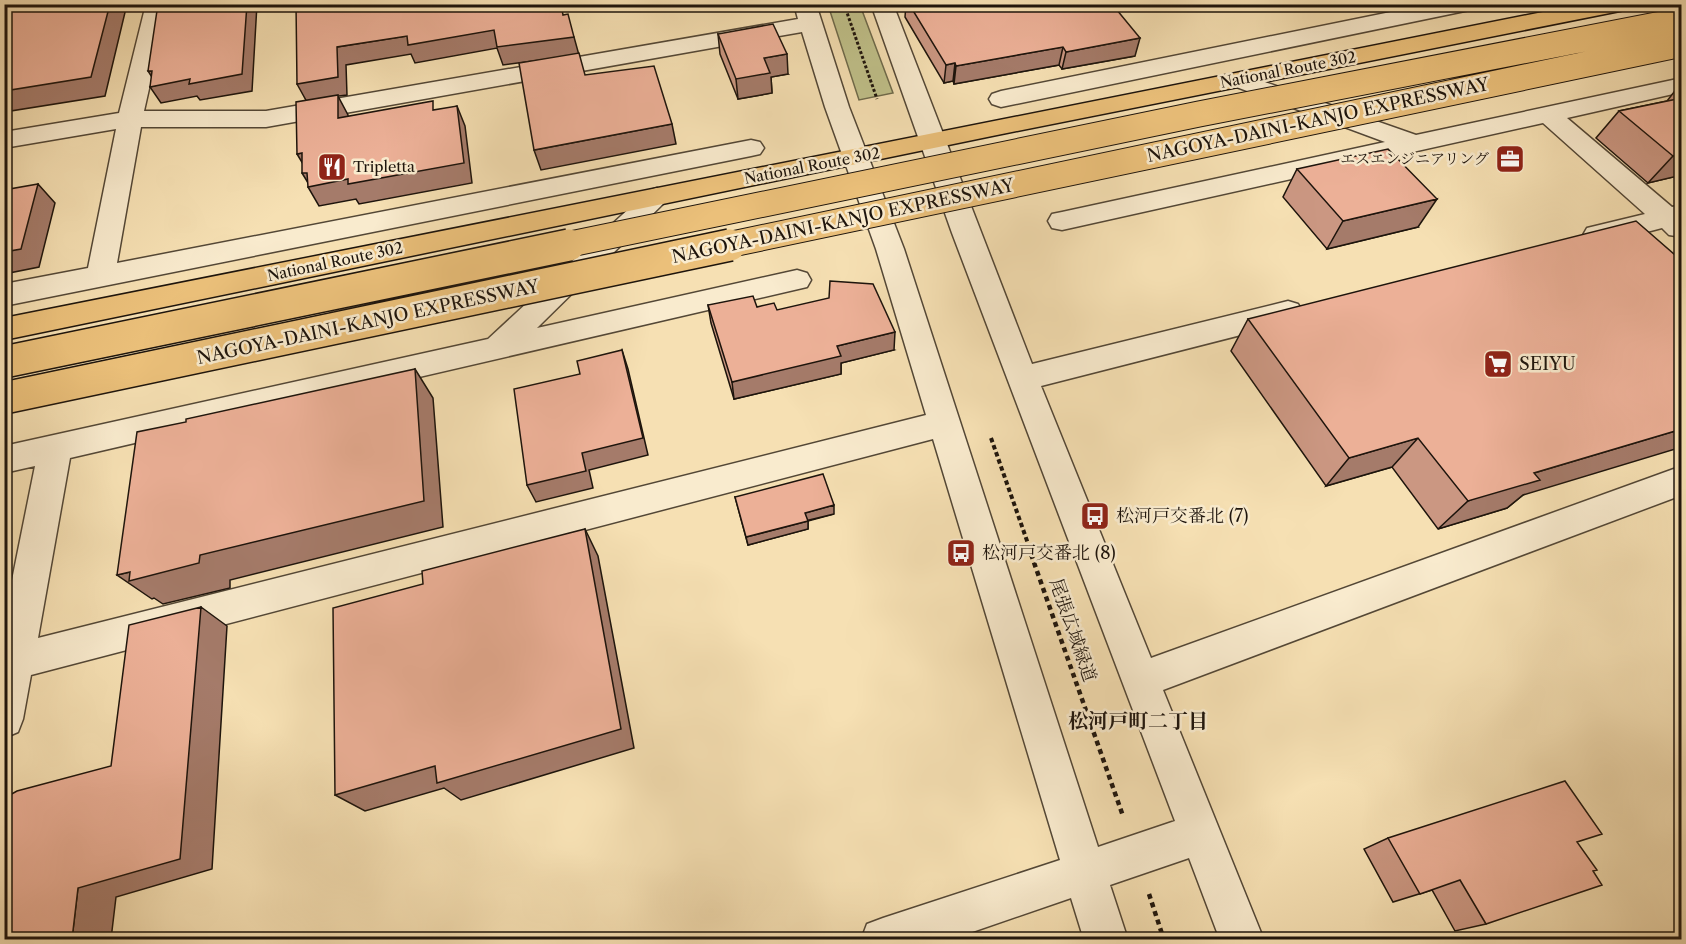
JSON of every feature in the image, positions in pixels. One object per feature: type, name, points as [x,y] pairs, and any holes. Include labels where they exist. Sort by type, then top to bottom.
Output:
[{"type":"highway","name":"National Route 302","points":[[4,329],[1620,4]]},
{"type":"highway","name":"NAGOYA-DAINI-KANJO EXPRESSWAY","points":[[4,362],[1199,114],[1682,20]]},
{"type":"highway","name":"NAGOYA-DAINI-KANJO EXPRESSWAY","points":[[4,398],[1682,44]]},
{"type":"highway","points":[[1219,141],[1682,63]]},
{"type":"street","points":[[100,277],[130,119],[157,4]]},
{"type":"street","points":[[1001,99],[1459,5]]},
{"type":"street","points":[[891,8],[933,142],[1242,939]]},
{"type":"street","points":[[4,140],[130,119],[266,119],[808,14],[855,157],[890,249],[1106,939]]},
{"type":"street","points":[[1239,80],[1415,144]]},
{"type":"street","points":[[1062,221],[1682,85]]},
{"type":"street","points":[[1549,115],[1676,221]]},
{"type":"street","points":[[4,295],[751,148]]},
{"type":"street","points":[[496,349],[657,197]]},
{"type":"street","points":[[449,208],[489,230]]},
{"type":"street","points":[[1575,240],[1676,221]]},
{"type":"street","points":[[4,460],[797,280]]},
{"type":"street","points":[[1025,378],[1311,306]]},
{"type":"street","points":[[10,663],[945,423]]},
{"type":"street","points":[[4,719],[10,663],[56,449]]},
{"type":"street","points":[[1141,680],[1682,480]]},
{"type":"street","points":[[883,939],[1200,834]]},
{"type":"path","points":[[844,4],[877,99]]},
{"type":"path","name":"尾張広域緑道","points":[[988,429],[1137,854],[1164,939]]},
{"type":"green space","points":[[828,5],[860,5],[893,93],[859,100]]},
{"type":"building","points":[[4,4],[110,4],[91,77],[4,91]]},
{"type":"building","points":[[158,4],[247,4],[242,74],[189,84],[190,79],[150,87],[152,71],[148,71]]},
{"type":"building","points":[[296,4],[561,4],[563,15],[568,14],[574,37],[497,47],[494,30],[408,45],[407,36],[337,47],[338,77],[297,84]]},
{"type":"building","points":[[909,4],[1112,4],[1140,38],[1066,52],[1063,47],[956,66],[955,63],[946,65]]},
{"type":"building","points":[[773,24],[787,54],[764,58],[770,73],[736,79],[718,34]]},
{"type":"building","points":[[579,53],[585,75],[654,66],[672,124],[534,150],[519,63]]},
{"type":"building","points":[[338,95],[338,118],[433,101],[433,110],[457,106],[464,163],[348,184],[348,179],[308,187],[307,173],[302,173],[302,153],[297,154],[296,102]]},
{"type":"building","points":[[1682,98],[1682,154],[1673,156],[1619,111]]},
{"type":"building","points":[[1388,149],[1437,199],[1343,221],[1297,169]]},
{"type":"building","points":[[38,184],[21,249],[4,252],[4,190]]},
{"type":"building","points":[[1636,221],[1682,261],[1682,429],[1534,473],[1540,480],[1468,501],[1418,438],[1349,458],[1248,319]]},
{"type":"building","points":[[830,281],[873,284],[895,332],[837,346],[841,356],[732,382],[708,305],[753,296],[757,307],[774,303],[777,310],[829,298]]},
{"type":"building","points":[[622,350],[643,438],[582,453],[586,471],[527,485],[514,389],[580,374],[577,361]]},
{"type":"building","points":[[415,369],[424,501],[200,555],[199,563],[129,581],[130,572],[117,575],[137,432],[186,422],[186,419]]},
{"type":"building","points":[[823,474],[834,505],[805,513],[808,521],[746,537],[735,497]]},
{"type":"building","points":[[585,529],[621,729],[437,783],[435,766],[335,795],[333,608],[423,584],[422,571]]},
{"type":"building","points":[[201,607],[180,859],[78,888],[72,939],[4,939],[4,818],[8,796],[17,791],[111,766],[129,625]]},
{"type":"building","points":[[1565,781],[1602,834],[1577,842],[1597,870],[1593,871],[1602,885],[1486,924],[1460,880],[1420,894],[1388,838]]},
{"type":"place","name":"エスエンジニアリング","points":[[1510,159]]},
{"type":"place","name":"Tripletta","points":[[332,167]]},
{"type":"place","name":"SEIYU","points":[[1498,364]]},
{"type":"place","name":"松河戸交番北 (7)","points":[[1095,516]]},
{"type":"place","name":"松河戸交番北 (8)","points":[[961,553]]},
{"type":"district","name":"松河戸町二丁目","points":[[1138,721]]}]
